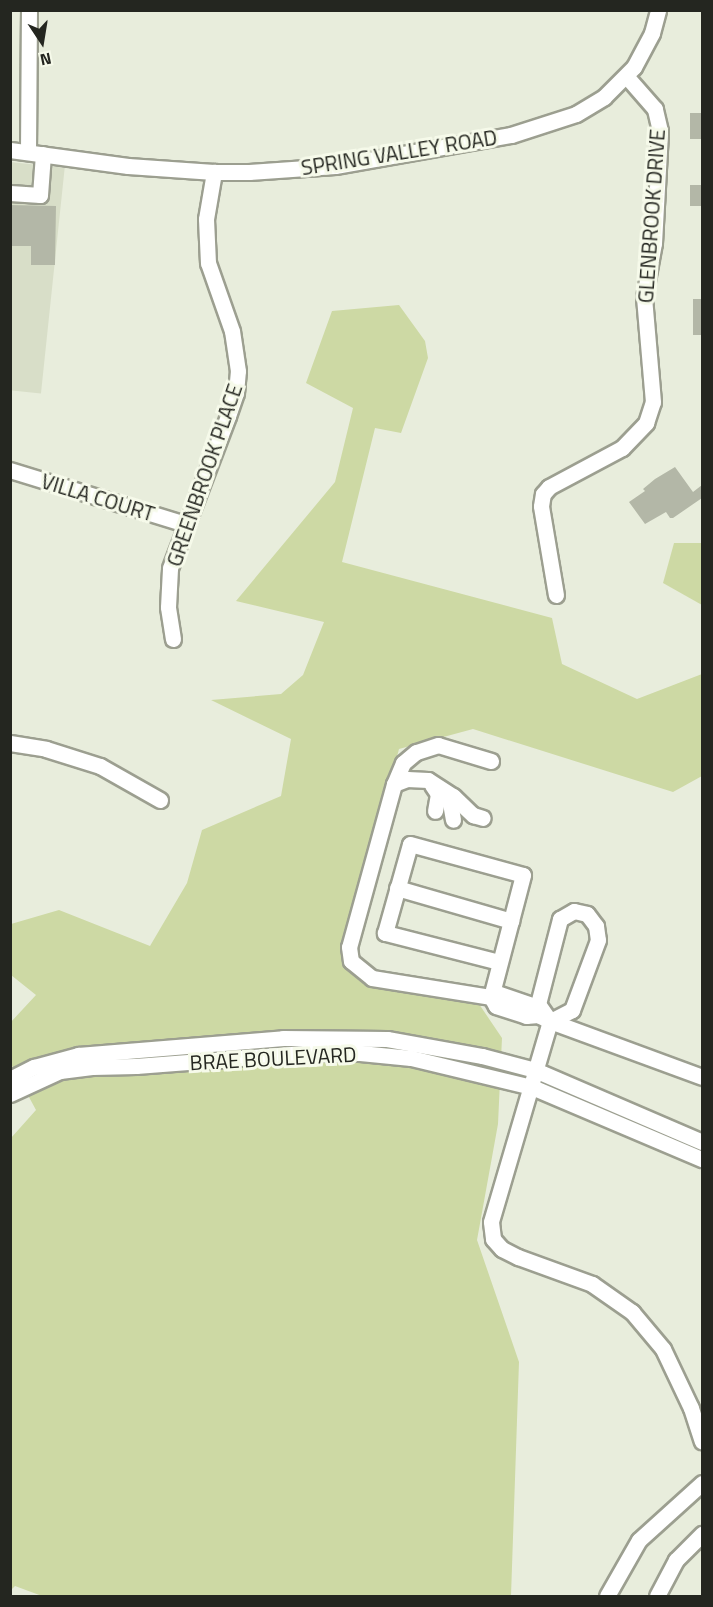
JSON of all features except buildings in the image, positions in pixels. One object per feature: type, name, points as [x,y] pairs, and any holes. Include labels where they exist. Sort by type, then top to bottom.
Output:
[{"type":"street","points":[[10,194],[40,195],[35,153],[29,10]]},
{"type":"street","name":"SPRING VALLEY ROAD","points":[[10,150],[128,166],[214,172],[335,166],[511,135],[576,114],[604,97],[627,77],[644,50],[658,10]]},
{"type":"street","name":"GLENBROOK DRIVE","points":[[556,595],[540,506],[543,494],[549,487],[622,448],[646,423],[653,402],[644,297],[654,243],[660,131],[655,109],[627,77]]},
{"type":"street","name":"GREENBROOK PLACE","points":[[173,639],[167,587],[170,568],[236,393],[238,372],[232,331],[208,263],[206,219],[214,172]]},
{"type":"street","name":"VILLA COURT","points":[[10,470],[186,524]]},
{"type":"street","points":[[10,743],[46,749],[100,766],[160,800]]},
{"type":"street","points":[[491,761],[438,745],[416,752],[402,763],[394,784],[349,948],[351,961],[372,978],[491,998]]},
{"type":"street","points":[[394,784],[407,779],[428,780],[453,796],[468,811],[483,818]]},
{"type":"street","points":[[428,780],[438,794],[435,811]]},
{"type":"street","points":[[428,780],[449,797],[453,820]]},
{"type":"street","points":[[499,962],[385,933],[410,844],[523,875],[491,998],[496,1006],[526,1016],[544,1018],[702,1077]]},
{"type":"street","points":[[398,888],[511,921]]},
{"type":"street","points":[[544,1018],[572,1010],[598,940],[596,926],[587,914],[574,911],[560,919],[538,1004],[544,1018],[532,1088],[491,1222],[493,1239],[502,1249],[518,1257],[592,1284],[632,1312],[663,1349],[692,1408],[702,1441]]},
{"type":"street","name":"BRAE BOULEVARD","points":[[10,1079],[34,1067],[78,1055],[323,1037],[387,1039],[482,1056],[535,1070],[702,1142]]},
{"type":"street","name":"BRAE BOULEVARD","points":[[10,1094],[60,1071],[81,1068],[305,1053],[360,1053],[411,1058],[532,1088],[702,1159]]},
{"type":"street","points":[[607,1596],[639,1540],[702,1483]]},
{"type":"street","points":[[657,1596],[676,1560],[702,1534]]},
{"type":"shaded area","points":[[10,162],[65,168],[41,394],[10,390]]},
{"type":"green space","points":[[399,305],[425,341],[428,358],[401,433],[375,428],[342,562],[552,618],[562,664],[637,699],[702,674],[702,776],[673,792],[473,729],[399,749],[343,961],[373,987],[479,1004],[502,1038],[498,1124],[477,1240],[519,1362],[511,1596],[42,1596],[15,1586],[11,1590],[11,1138],[36,1110],[11,1064],[10,1023],[36,995],[11,975],[11,924],[59,910],[150,946],[187,883],[202,830],[281,796],[291,739],[211,700],[281,694],[303,675],[324,622],[236,601],[335,482],[353,408],[306,383],[332,311]]},
{"type":"green space","points":[[674,543],[702,543],[702,605],[663,583]]}]
